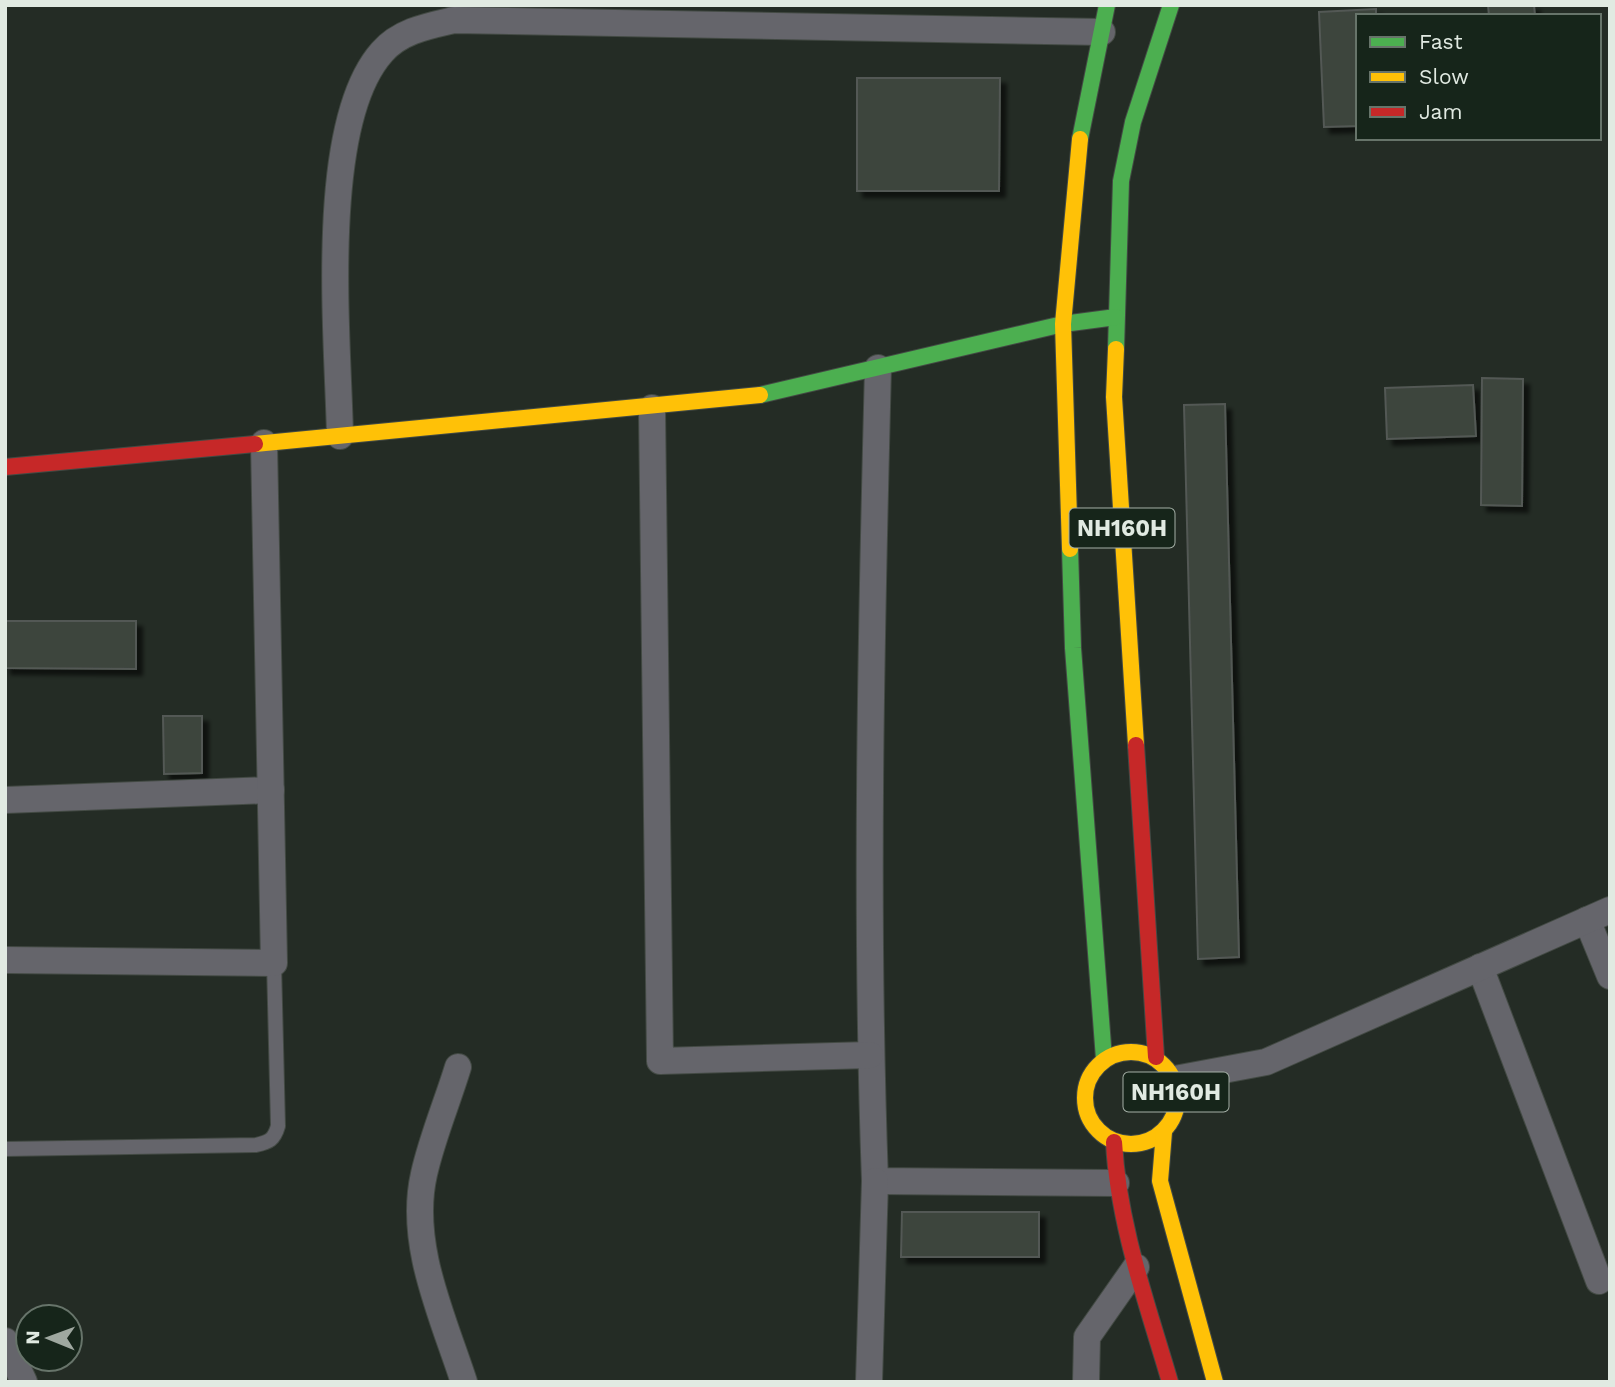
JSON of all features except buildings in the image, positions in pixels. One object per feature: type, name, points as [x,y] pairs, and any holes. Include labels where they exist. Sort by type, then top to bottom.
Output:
[{"type":"main road","name":"NH160H","points":[[1104,1059],[1073,648],[1063,324],[1080,137],[1107,5]]},
{"type":"main road","name":"NH160H","points":[[1156,1057],[1114,397],[1121,181],[1125,153],[1171,5]]},
{"type":"main road","points":[[5,467],[652,408],[777,393],[1063,324],[1116,317]]},
{"type":"main road","name":"NH160H","points":[[1164,1132],[1140,1144],[1114,1142],[1094,1127],[1084,1104],[1088,1078],[1104,1059],[1127,1050],[1156,1057],[1175,1079],[1177,1107],[1164,1132],[1160,1181],[1215,1382]]},
{"type":"main road","name":"NH160H","points":[[1114,1142],[1116,1183],[1136,1266],[1170,1382]]},
{"type":"street","points":[[340,436],[338,226],[344,135],[360,84],[383,50],[413,30],[454,20],[1102,32]]},
{"type":"street","points":[[869,1382],[875,1181],[870,1055],[869,708],[878,368]]},
{"type":"street","points":[[652,408],[660,1061],[870,1055]]},
{"type":"street","points":[[5,960],[274,963],[264,443]]},
{"type":"street","points":[[5,800],[271,790]]},
{"type":"street","points":[[1175,1079],[1266,1062],[1599,915],[1610,976]]},
{"type":"street","points":[[1480,967],[1599,1280]]},
{"type":"street","points":[[458,1067],[423,1176],[421,1233],[427,1267],[464,1382]]},
{"type":"street","points":[[875,1181],[1116,1183]]},
{"type":"street","points":[[1086,1382],[1087,1337],[1136,1266]]},
{"type":"street","points":[[5,1341],[24,1382]]},
{"type":"lane","points":[[5,1149],[256,1145],[270,1142],[275,1137],[278,1126],[274,963]]},
{"type":"traffic: fast","points":[[1080,139],[1107,5]]},
{"type":"traffic: fast","points":[[1116,349],[1121,181],[1133,122],[1171,5]]},
{"type":"traffic: fast","points":[[760,395],[1063,324],[1116,317]]},
{"type":"traffic: fast","points":[[1070,549],[1073,648],[1104,1059]]},
{"type":"traffic: slow","points":[[1070,549],[1063,324],[1080,139]]},
{"type":"traffic: slow","points":[[1116,349],[1114,397],[1136,745]]},
{"type":"traffic: slow","points":[[255,444],[760,395]]},
{"type":"traffic: slow","points":[[1131,1052],[1149,1055],[1164,1065],[1174,1080],[1177,1098],[1174,1116],[1164,1131],[1149,1141],[1131,1144],[1113,1141],[1098,1131],[1088,1116],[1085,1098],[1088,1080],[1098,1065],[1113,1055],[1131,1052]]},
{"type":"traffic: slow","points":[[1164,1132],[1160,1181],[1215,1382]]},
{"type":"traffic: jam","points":[[5,467],[255,444]]},
{"type":"traffic: jam","points":[[1136,745],[1156,1057]]},
{"type":"traffic: jam","points":[[1114,1142],[1127,1233],[1170,1382]]}]
